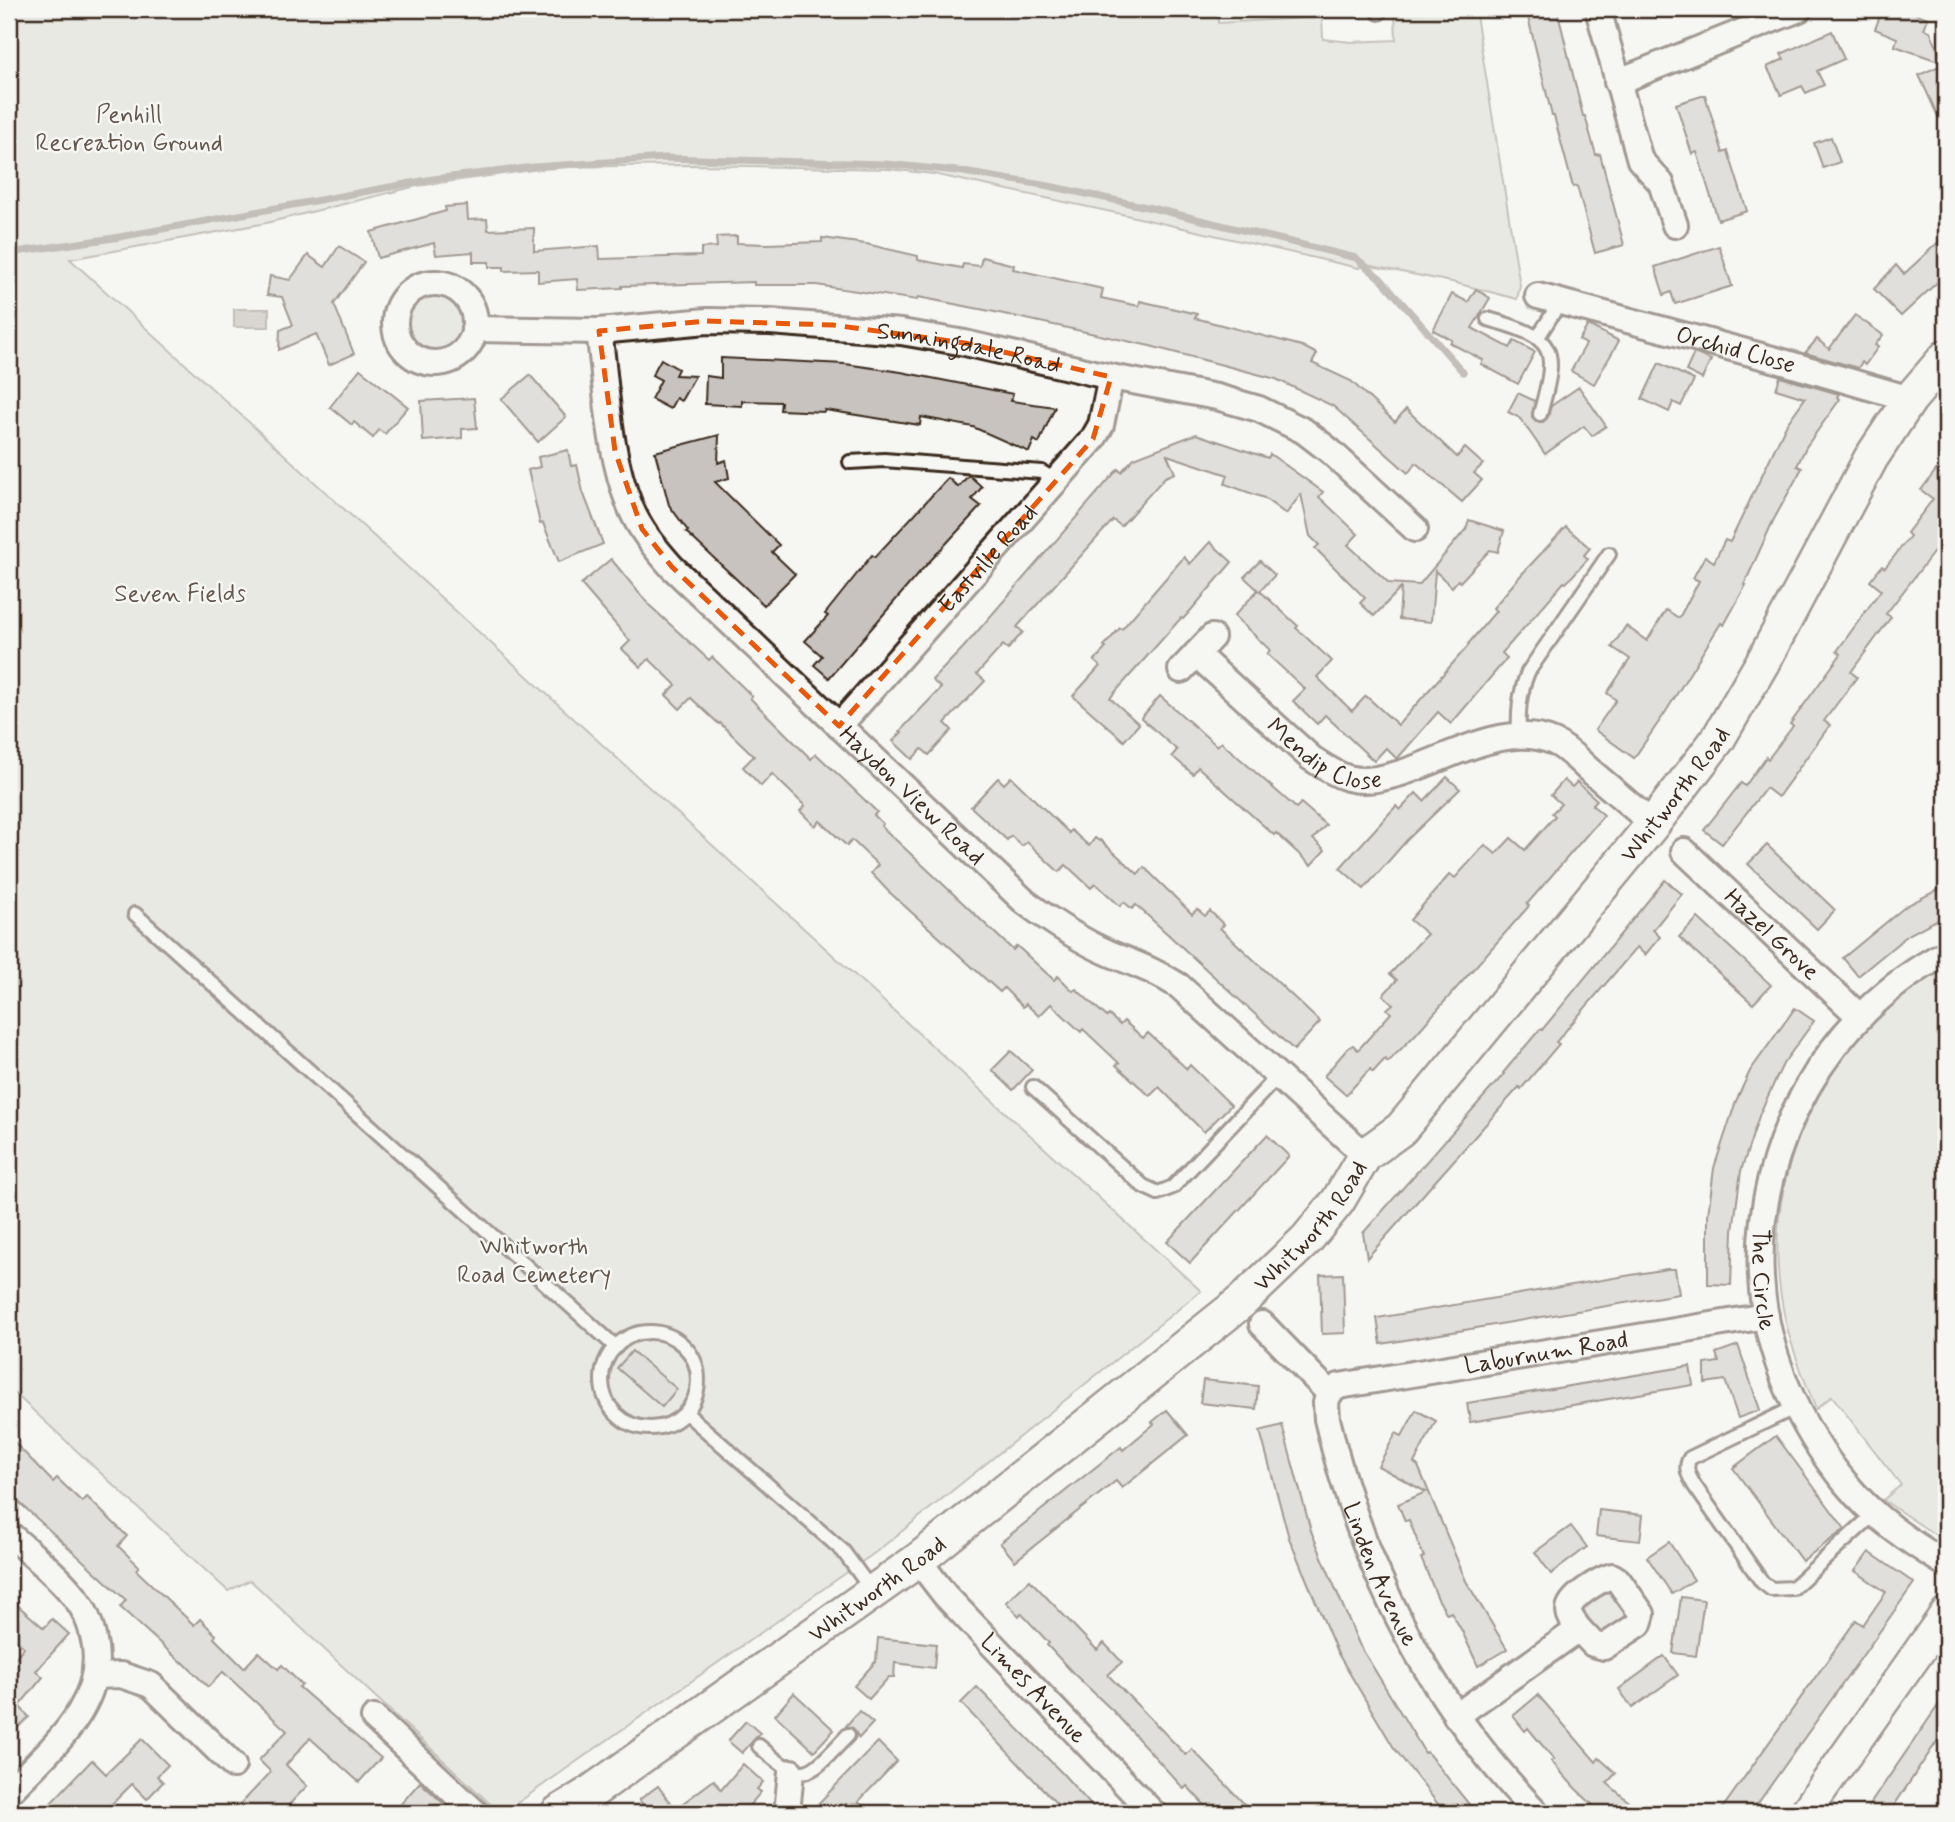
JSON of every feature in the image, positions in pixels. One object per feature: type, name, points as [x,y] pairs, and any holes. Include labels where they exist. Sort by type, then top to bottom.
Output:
[{"type":"main road","name":"Whitworth Road","points":[[558,1813],[592,1804],[918,1560],[1162,1367],[1258,1287],[1307,1239],[1338,1201],[1365,1155],[1401,1129],[1695,771],[1740,704],[1871,458],[1910,399],[1946,356]]},
{"type":"street","points":[[1598,9],[1640,160],[1661,183],[1675,225]]},
{"type":"street","points":[[1617,82],[1799,9]]},
{"type":"street","name":"Orchid Close","points":[[1549,299],[1910,399]]},
{"type":"street","name":"Sunningdale Road","points":[[474,330],[599,331],[707,321],[833,325],[901,332],[965,343],[1111,377],[1217,397],[1259,409],[1304,431],[1330,451],[1415,530]]},
{"type":"street","name":"Haydon View Road","points":[[599,331],[615,452],[630,507],[642,529],[672,567],[1025,902],[1077,937],[1149,968],[1179,986],[1365,1155]]},
{"type":"street","name":"Eastville Road","points":[[839,726],[1093,439],[1101,425],[1111,377]]},
{"type":"street","name":"Mendip Close","points":[[1197,654],[1311,758],[1332,772],[1351,779],[1387,777],[1485,743],[1533,737],[1555,743],[1653,824]]},
{"type":"street","name":"Hazel Grove","points":[[1684,851],[1860,1016]]},
{"type":"street","name":"The Circle","points":[[1946,953],[1912,973],[1860,1016],[1841,1036],[1806,1091],[1790,1122],[1773,1170],[1766,1199],[1760,1253],[1766,1316],[1796,1407],[1811,1435],[1833,1467],[1874,1514],[1946,1564]]},
{"type":"street","name":"Laburnum Road","points":[[1329,1393],[1339,1386],[1766,1316]]},
{"type":"street","points":[[1262,1324],[1329,1393]]},
{"type":"street","name":"Linden Avenue","points":[[1329,1393],[1326,1410],[1333,1445],[1371,1563],[1405,1633],[1456,1716],[1537,1813]]},
{"type":"street","points":[[9,1534],[52,1573],[83,1608],[98,1655],[96,1676],[74,1722],[9,1792]]},
{"type":"street","name":"Limes Avenue","points":[[918,1560],[945,1595],[1153,1813]]},
{"type":"street","points":[[1805,1813],[1946,1613]]},
{"type":"street","points":[[1456,1716],[1579,1629]]},
{"type":"street","points":[[96,1676],[121,1675],[151,1685],[233,1765]]},
{"type":"street","points":[[373,1718],[475,1813]]},
{"type":"street","points":[[787,1813],[791,1772]]},
{"type":"lane","name":"Orchid Close","points":[[1538,337],[1549,299]]},
{"type":"lane","points":[[1488,319],[1514,326],[1538,337],[1546,345],[1552,365],[1540,414]]},
{"type":"lane","points":[[850,462],[884,460],[1042,472],[1056,481]]},
{"type":"lane","points":[[1519,737],[1518,710],[1528,672],[1609,554]]},
{"type":"lane","points":[[135,914],[616,1347]]},
{"type":"lane","points":[[1033,1087],[1143,1186],[1158,1193],[1168,1190],[1179,1181],[1279,1075]]},
{"type":"lane","points":[[657,1332],[684,1346],[693,1357],[698,1371],[694,1401],[674,1423],[659,1428],[644,1428],[629,1424],[617,1416],[608,1403],[603,1381],[607,1359],[616,1347],[628,1338],[657,1332]]},
{"type":"lane","points":[[1796,1407],[1690,1458],[1687,1464],[1687,1473],[1694,1485],[1762,1582],[1771,1589],[1793,1588],[1874,1514]]},
{"type":"lane","points":[[685,1413],[843,1551],[874,1592]]},
{"type":"lane","points":[[758,1745],[791,1772],[806,1772],[822,1763],[848,1735]]},
{"type":"highlighted area","points":[[707,321],[833,325],[965,343],[1111,377],[1093,439],[839,726],[672,567],[642,529],[615,451],[599,331]]},
{"type":"green space","name":"Whitworth Road Cemetery","points":[[9,9],[1218,9],[1218,23],[1322,17],[1323,39],[1351,42],[1396,40],[1395,14],[1475,9],[1520,286],[1517,299],[1452,282],[1361,264],[1359,268],[933,174],[888,169],[694,165],[554,167],[417,186],[266,223],[70,259],[1201,1291],[876,1552],[503,1813],[250,1580],[228,1591],[9,1388]]},
{"type":"green space","points":[[434,294],[445,296],[458,307],[463,323],[461,334],[450,347],[434,352],[423,350],[410,339],[405,323],[407,312],[418,299]]},
{"type":"green space","points":[[1946,963],[1946,1542],[1883,1500],[1901,1485],[1832,1396],[1816,1409],[1786,1323],[1777,1253],[1784,1185],[1793,1153],[1822,1090],[1849,1048],[1873,1019],[1902,993]]},
{"type":"green space","points":[[1610,1586],[1632,1616],[1605,1636],[1598,1633],[1581,1606]]},
{"type":"shaded area","points":[[234,309],[269,309],[269,327],[234,327]]},
{"type":"building","points":[[1526,9],[1557,9],[1583,116],[1596,155],[1600,154],[1624,245],[1595,253],[1577,186],[1573,187],[1552,116]]},
{"type":"building","points":[[1883,9],[1904,9],[1928,18],[1924,29],[1930,31],[1944,63],[1895,46],[1897,38],[1875,29]]},
{"type":"building","points":[[1832,31],[1844,59],[1817,71],[1824,85],[1806,93],[1802,86],[1781,95],[1767,67],[1784,59],[1781,54]]},
{"type":"building","points":[[1946,63],[1946,134],[1919,75]]},
{"type":"building","points":[[1705,95],[1723,153],[1728,151],[1747,211],[1718,220],[1697,152],[1692,154],[1676,104]]},
{"type":"building","points":[[1831,137],[1840,162],[1823,168],[1814,143]]},
{"type":"building","points":[[467,205],[468,220],[487,219],[488,230],[534,228],[534,251],[599,246],[600,259],[701,256],[701,248],[717,247],[716,237],[737,236],[737,243],[768,244],[822,242],[822,238],[866,244],[918,256],[918,260],[962,268],[963,264],[980,266],[982,257],[1014,265],[1013,269],[1103,289],[1101,298],[1139,306],[1140,301],[1197,314],[1195,318],[1302,346],[1317,354],[1312,363],[1351,381],[1395,422],[1406,409],[1457,457],[1465,448],[1483,464],[1474,473],[1482,480],[1462,502],[1416,463],[1408,473],[1333,406],[1276,379],[1150,346],[990,311],[918,297],[917,300],[816,285],[754,285],[754,282],[578,290],[577,279],[538,282],[538,270],[504,271],[504,267],[489,267],[489,262],[473,262],[473,252],[436,255],[434,243],[378,258],[371,232],[446,211],[445,207]]},
{"type":"building","points":[[1946,235],[1946,274],[1901,316],[1874,289],[1896,265],[1904,274]]},
{"type":"building","points":[[339,246],[364,262],[334,304],[354,354],[329,365],[316,334],[279,350],[280,330],[293,325],[282,297],[267,295],[270,276],[290,280],[308,255],[325,267]]},
{"type":"building","points":[[1719,246],[1732,286],[1675,304],[1671,292],[1664,295],[1655,267]]},
{"type":"building","points":[[1476,289],[1490,298],[1472,328],[1510,348],[1514,341],[1535,352],[1518,384],[1481,364],[1483,360],[1450,343],[1452,340],[1433,330],[1452,294],[1468,302]]},
{"type":"building","points":[[1855,315],[1883,335],[1865,365],[1862,362],[1858,368],[1805,353],[1817,339],[1829,349]]},
{"type":"building","points":[[1588,325],[1619,341],[1594,384],[1571,371],[1586,344],[1579,340]]},
{"type":"building","points":[[1694,353],[1711,360],[1702,379],[1686,371]]},
{"type":"building","points":[[721,358],[845,364],[901,372],[1013,394],[1011,401],[1055,407],[1039,443],[1034,440],[1029,452],[973,427],[921,417],[920,425],[825,410],[780,410],[781,402],[742,401],[742,406],[705,404],[706,376],[721,378]]},
{"type":"building","points":[[661,359],[678,369],[675,375],[695,376],[681,401],[676,398],[670,409],[651,399],[661,380],[652,375]]},
{"type":"building","points":[[1659,363],[1694,380],[1681,406],[1673,402],[1669,412],[1642,399]]},
{"type":"building","points":[[360,369],[408,407],[385,434],[379,430],[373,438],[330,407]]},
{"type":"building","points":[[530,375],[566,417],[538,442],[501,399]]},
{"type":"building","points":[[1780,377],[1839,394],[1837,397],[1840,399],[1806,447],[1797,466],[1802,468],[1773,521],[1746,585],[1724,625],[1721,623],[1634,758],[1595,730],[1616,700],[1607,693],[1630,659],[1612,647],[1626,626],[1647,641],[1666,610],[1679,618],[1699,581],[1693,578],[1705,556],[1714,562],[1725,540],[1730,542],[1786,425],[1805,398],[1776,389]]},
{"type":"building","points":[[1579,387],[1606,426],[1592,436],[1584,426],[1545,454],[1520,418],[1508,412],[1518,393],[1535,401],[1532,417],[1537,422],[1543,422],[1548,417],[1551,406]]},
{"type":"building","points":[[474,398],[477,428],[462,429],[462,438],[423,441],[421,401]]},
{"type":"building","points":[[1196,434],[1268,458],[1270,454],[1323,492],[1319,497],[1358,534],[1348,545],[1389,583],[1419,585],[1466,529],[1469,520],[1504,531],[1498,552],[1490,550],[1452,587],[1435,571],[1431,622],[1399,619],[1401,588],[1374,616],[1360,603],[1365,598],[1315,548],[1319,545],[1310,536],[1301,494],[1286,514],[1264,498],[1225,484],[1228,475],[1167,455],[1175,473],[1165,477],[1121,526],[1113,520],[1017,627],[1023,632],[1008,649],[1003,645],[977,674],[985,681],[945,723],[952,730],[929,755],[922,749],[912,759],[893,741],[941,688],[932,680],[1118,469],[1121,472],[1134,458]]},
{"type":"building","points":[[719,435],[718,463],[726,460],[729,478],[715,482],[779,545],[772,552],[795,574],[764,605],[686,532],[688,531],[669,505],[655,452]]},
{"type":"building","points":[[568,450],[571,466],[577,465],[583,492],[603,544],[559,562],[543,523],[540,524],[528,470],[540,467],[538,457]]},
{"type":"building","points":[[1946,457],[1946,536],[1886,614],[1891,617],[1851,672],[1857,677],[1824,721],[1830,725],[1778,797],[1766,788],[1722,844],[1704,830],[1741,783],[1745,786],[1766,757],[1768,759],[1841,654],[1837,651],[1881,590],[1870,581],[1882,566],[1885,568],[1910,536],[1907,533],[1933,499],[1921,490]]},
{"type":"building","points":[[969,475],[982,487],[972,499],[981,506],[918,574],[829,678],[814,665],[822,656],[805,641],[828,616],[825,614],[872,555],[875,557],[948,478],[958,487]]},
{"type":"building","points":[[1566,527],[1590,548],[1584,555],[1588,559],[1566,583],[1564,582],[1502,653],[1507,658],[1451,724],[1438,712],[1397,759],[1386,748],[1374,761],[1325,715],[1317,724],[1293,701],[1305,689],[1267,654],[1270,650],[1234,616],[1258,590],[1244,577],[1260,561],[1275,575],[1260,591],[1332,661],[1317,677],[1352,711],[1366,696],[1398,725],[1469,645],[1496,611],[1493,608],[1521,575]]},
{"type":"building","points":[[1210,542],[1232,562],[1110,698],[1139,724],[1124,741],[1073,696],[1100,666],[1094,661],[1120,628],[1122,629],[1184,557],[1190,564]]},
{"type":"building","points":[[611,559],[649,605],[709,660],[712,657],[811,759],[816,754],[844,780],[877,812],[874,815],[883,824],[881,826],[1013,950],[1017,946],[1054,980],[1058,976],[1073,991],[1076,989],[1120,1025],[1124,1021],[1143,1038],[1148,1033],[1187,1069],[1190,1065],[1231,1105],[1204,1132],[1159,1087],[1150,1096],[1116,1065],[1119,1063],[1083,1029],[1081,1032],[1051,1004],[1039,1016],[1026,1004],[1023,1007],[1004,988],[1000,992],[888,891],[871,873],[878,865],[852,840],[847,846],[820,821],[815,826],[800,811],[805,806],[772,774],[761,786],[743,767],[754,756],[691,698],[680,709],[666,695],[676,685],[649,659],[641,667],[622,649],[630,641],[581,584]]},
{"type":"building","points":[[1160,696],[1217,746],[1221,742],[1296,808],[1301,803],[1326,825],[1313,839],[1325,850],[1311,865],[1198,767],[1193,774],[1172,756],[1177,750],[1141,718]]},
{"type":"building","points":[[1011,777],[1069,833],[1071,830],[1089,846],[1095,838],[1100,840],[1138,874],[1144,867],[1192,914],[1197,909],[1205,916],[1210,911],[1224,925],[1220,928],[1320,1022],[1294,1050],[1136,905],[1132,909],[1124,902],[1120,906],[1095,883],[1091,888],[1066,865],[1059,872],[1027,842],[1022,846],[1011,836],[1007,840],[971,807],[998,778],[1004,784]]},
{"type":"building","points":[[1447,777],[1460,789],[1407,840],[1364,889],[1340,868],[1396,806],[1400,810],[1416,793],[1424,801]]},
{"type":"building","points":[[1564,780],[1572,787],[1577,782],[1597,800],[1592,805],[1604,815],[1527,904],[1529,906],[1415,1035],[1388,1062],[1385,1059],[1373,1072],[1370,1069],[1346,1095],[1324,1076],[1348,1048],[1353,1045],[1358,1050],[1391,1013],[1387,1009],[1393,1004],[1383,995],[1397,980],[1390,974],[1427,934],[1410,920],[1450,874],[1455,878],[1485,845],[1496,854],[1511,838],[1525,850],[1555,816],[1552,813],[1561,804],[1551,795]]},
{"type":"building","points":[[1767,845],[1835,910],[1817,929],[1748,864]]},
{"type":"building","points":[[1665,880],[1682,894],[1653,930],[1660,937],[1645,955],[1637,947],[1556,1042],[1559,1044],[1521,1089],[1519,1087],[1367,1258],[1363,1233],[1504,1074],[1540,1029],[1542,1030]]},
{"type":"building","points":[[1941,888],[1946,899],[1946,915],[1908,935],[1858,976],[1843,958],[1906,906]]},
{"type":"building","points":[[1698,918],[1771,985],[1753,1004],[1679,937]]},
{"type":"building","points":[[1795,1008],[1814,1021],[1783,1064],[1760,1113],[1741,1171],[1733,1231],[1731,1285],[1708,1284],[1708,1215],[1714,1168],[1736,1101],[1750,1071]]},
{"type":"building","points":[[1011,1051],[1032,1070],[1013,1090],[992,1070]]},
{"type":"building","points":[[1267,1135],[1289,1156],[1190,1263],[1167,1242]]},
{"type":"building","points":[[1675,1269],[1679,1294],[1381,1344],[1377,1318]]},
{"type":"building","points":[[1343,1274],[1345,1333],[1322,1334],[1320,1275]]},
{"type":"building","points":[[1738,1345],[1760,1410],[1738,1418],[1725,1380],[1705,1383],[1705,1364],[1719,1362],[1716,1353]]},
{"type":"building","points":[[632,1351],[677,1389],[662,1407],[617,1368]]},
{"type":"building","points":[[1690,1366],[1693,1385],[1470,1422],[1467,1403]]},
{"type":"building","points":[[1203,1380],[1258,1386],[1256,1409],[1200,1403]]},
{"type":"building","points":[[1167,1410],[1188,1435],[1122,1488],[1116,1481],[1015,1561],[1000,1543],[1121,1447],[1123,1450]]},
{"type":"building","points":[[1416,1410],[1436,1421],[1414,1463],[1418,1466],[1466,1581],[1507,1649],[1478,1666],[1451,1612],[1447,1614],[1438,1599],[1409,1520],[1405,1521],[1398,1504],[1426,1492],[1378,1466],[1396,1433],[1402,1436]]},
{"type":"building","points":[[1282,1425],[1311,1531],[1359,1644],[1425,1753],[1427,1752],[1476,1813],[1445,1813],[1394,1748],[1337,1652],[1289,1538],[1260,1431]]},
{"type":"building","points":[[1776,1436],[1845,1529],[1802,1561],[1733,1468]]},
{"type":"building","points":[[9,1437],[53,1482],[57,1478],[82,1502],[87,1497],[127,1536],[118,1546],[139,1566],[136,1570],[194,1625],[200,1619],[216,1635],[214,1638],[244,1668],[259,1652],[278,1669],[282,1665],[302,1685],[299,1687],[381,1758],[359,1782],[310,1738],[286,1765],[307,1786],[281,1813],[232,1813],[271,1772],[259,1760],[287,1731],[223,1672],[208,1687],[120,1607],[126,1600],[9,1493]]},
{"type":"building","points":[[1599,1510],[1643,1515],[1640,1541],[1596,1536]]},
{"type":"building","points":[[1571,1526],[1587,1547],[1551,1574],[1535,1552]]},
{"type":"building","points":[[1669,1542],[1694,1580],[1672,1594],[1647,1557]]},
{"type":"building","points":[[1869,1552],[1914,1583],[1751,1813],[1719,1813],[1856,1620],[1863,1625],[1886,1592],[1855,1571]]},
{"type":"building","points":[[1030,1580],[1097,1650],[1104,1643],[1122,1662],[1108,1675],[1186,1755],[1192,1749],[1253,1813],[1212,1813],[1187,1786],[1184,1789],[1113,1711],[1047,1645],[1049,1643],[1021,1613],[1019,1616],[1006,1602]]},
{"type":"building","points":[[1681,1597],[1704,1600],[1696,1656],[1673,1653]]},
{"type":"building","points":[[9,1598],[44,1628],[52,1619],[69,1634],[36,1671],[43,1677],[19,1706],[29,1717],[9,1736],[9,1665],[24,1647],[9,1634]]},
{"type":"building","points":[[878,1638],[936,1644],[934,1668],[895,1663],[894,1677],[889,1677],[869,1699],[854,1686],[876,1661]]},
{"type":"building","points":[[1664,1656],[1678,1675],[1632,1708],[1619,1689]]},
{"type":"building","points":[[977,1687],[1098,1813],[1066,1813],[1057,1804],[961,1703]]},
{"type":"building","points":[[794,1693],[834,1730],[814,1751],[775,1715]]},
{"type":"building","points":[[1946,1694],[1946,1737],[1942,1734],[1889,1813],[1864,1813]]},
{"type":"building","points":[[1538,1695],[1596,1762],[1599,1758],[1616,1773],[1607,1783],[1642,1813],[1601,1813],[1551,1761],[1554,1759],[1528,1728],[1525,1731],[1513,1716]]},
{"type":"building","points":[[859,1711],[873,1723],[859,1738],[853,1728],[846,1726]]},
{"type":"building","points":[[746,1721],[760,1733],[742,1753],[728,1741]]},
{"type":"building","points":[[142,1739],[168,1765],[157,1776],[163,1782],[147,1799],[132,1784],[103,1813],[59,1813],[50,1804],[92,1760],[106,1774]]},
{"type":"building","points":[[878,1742],[897,1761],[858,1802],[870,1813],[809,1813]]},
{"type":"building","points":[[743,1764],[763,1782],[757,1789],[761,1792],[743,1813],[650,1813],[639,1800],[658,1786],[675,1809],[714,1780],[721,1790]]},
{"type":"building","points":[[420,1782],[454,1813],[393,1813]]},
{"type":"waterway","points":[[9,253],[114,238],[433,179],[534,167],[664,158],[886,164],[957,171],[1049,186],[1356,258],[1381,279],[1463,372]]},
{"type":"park label","name":"Penhill Recreation Ground","points":[[129,128]]},
{"type":"park label","name":"Seven Fields","points":[[180,593]]}]
